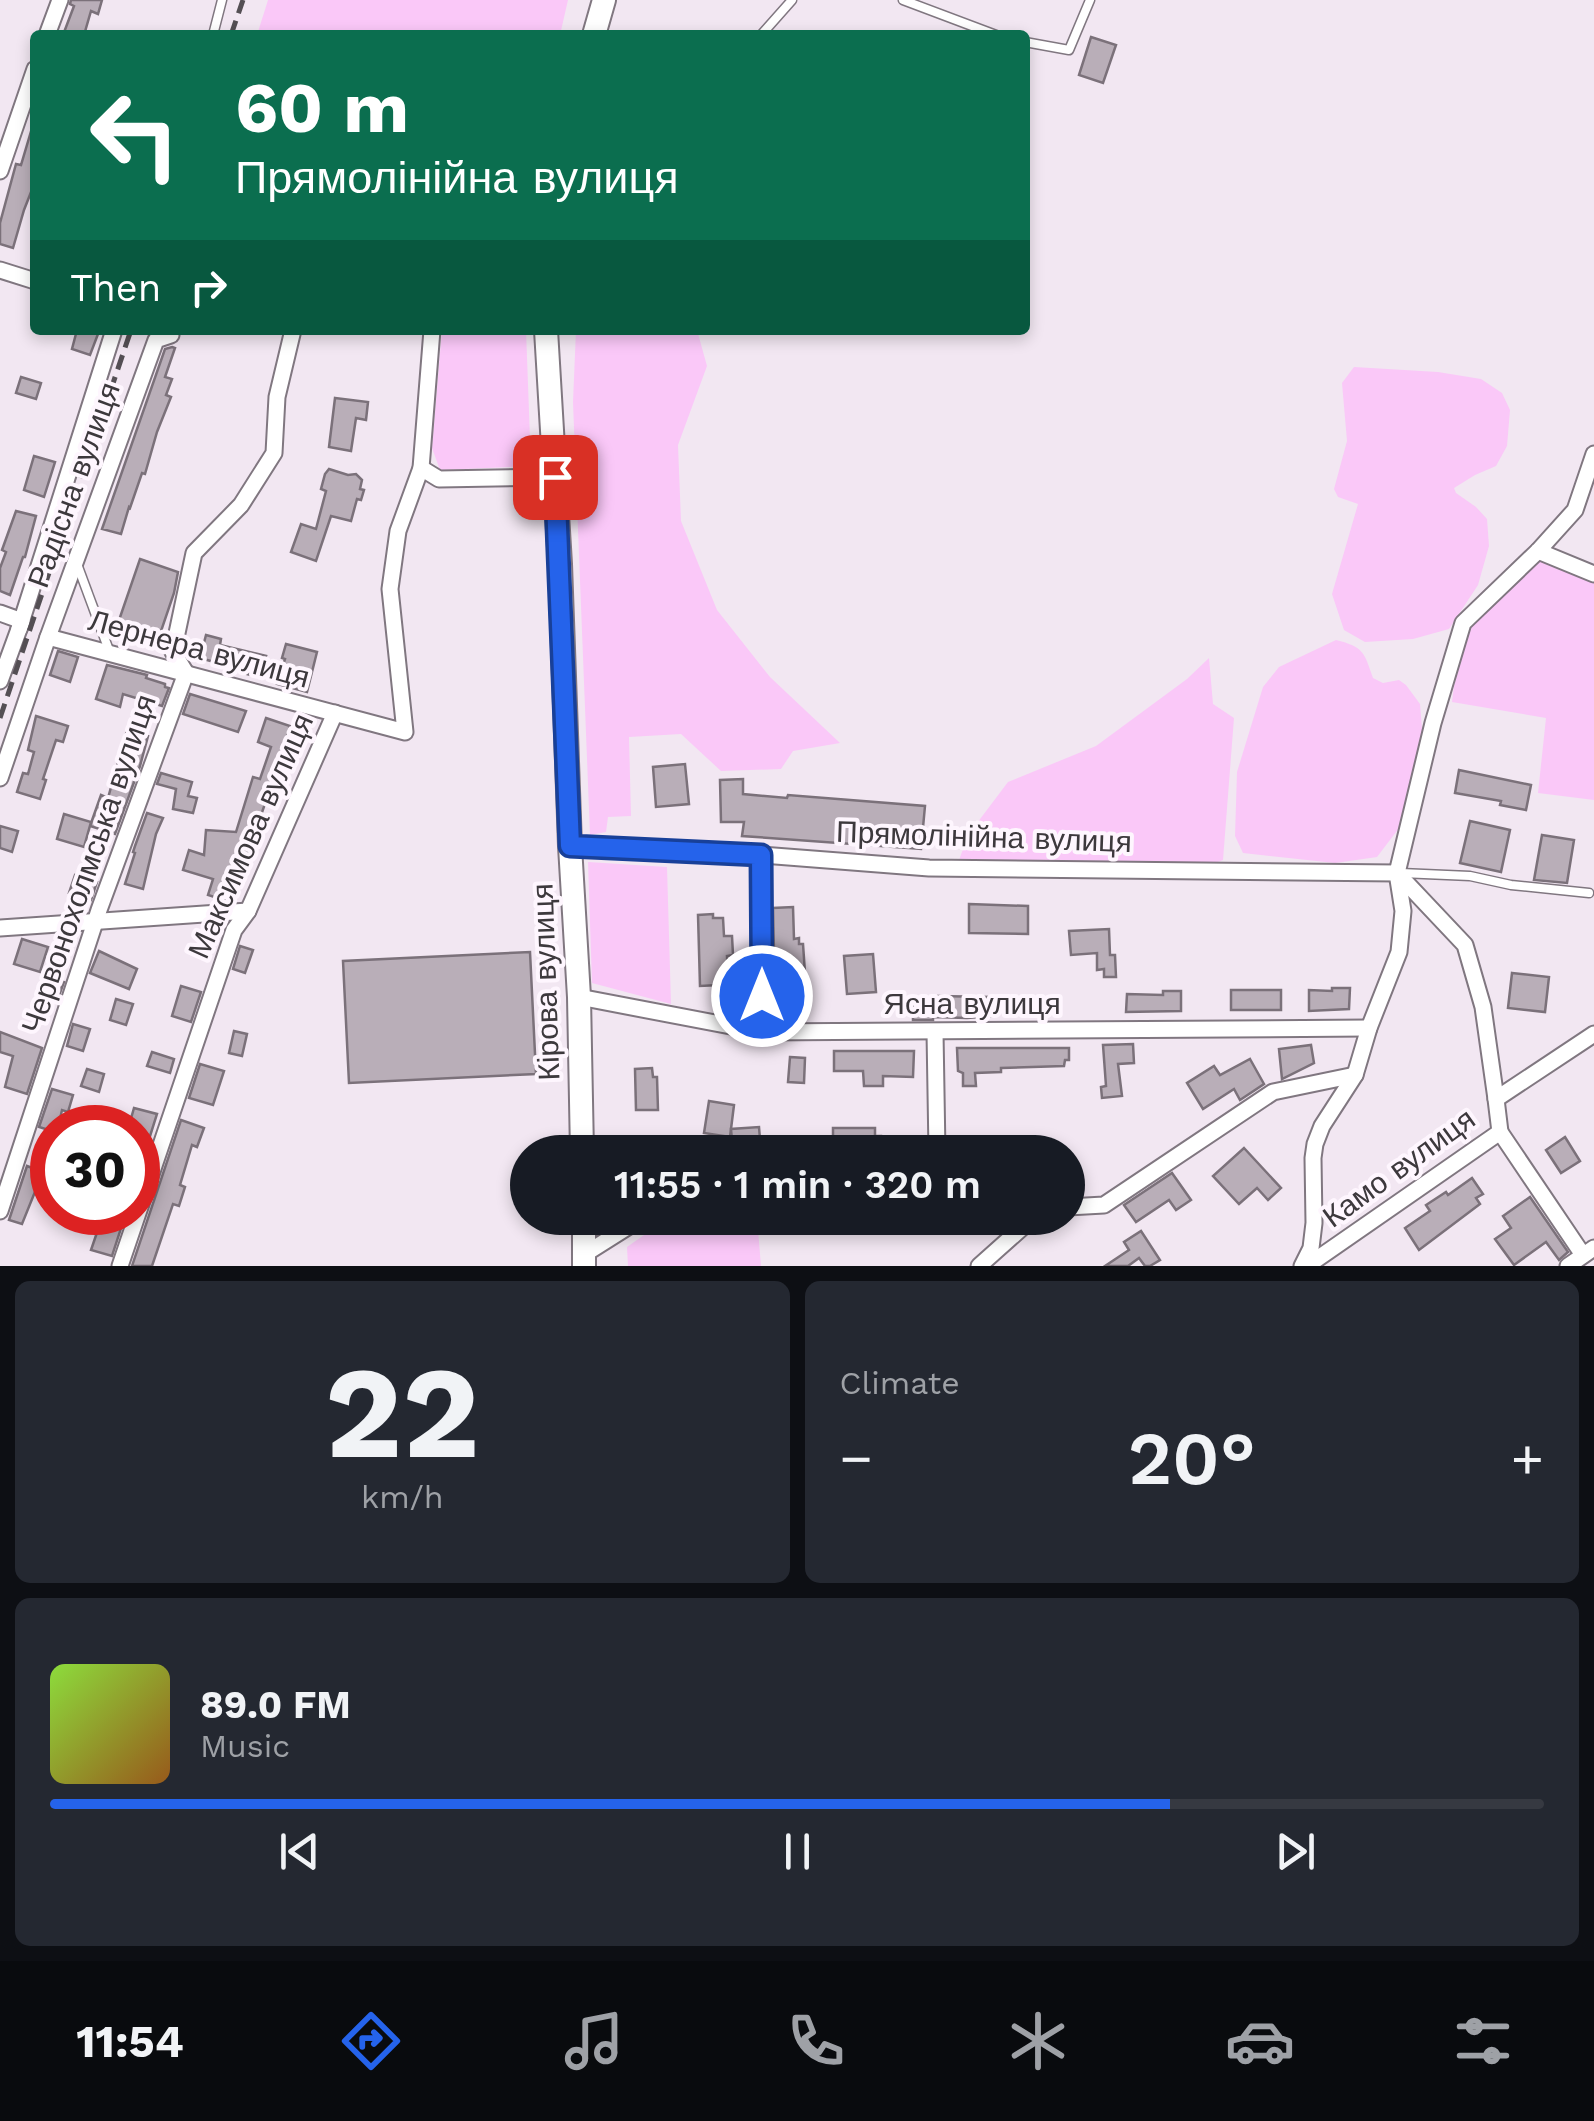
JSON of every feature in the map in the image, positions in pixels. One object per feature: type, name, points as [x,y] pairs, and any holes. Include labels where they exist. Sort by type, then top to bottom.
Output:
[{"type":"main road","points":[[595,30],[604,0]]},
{"type":"main road","name":"Кірова вулиця","points":[[546,335],[579,997],[582,1135]]},
{"type":"street","points":[[49,30],[60,0]]},
{"type":"street","points":[[0,171],[30,84]]},
{"type":"street","points":[[0,270],[30,279]]},
{"type":"street","name":"Радісна вулиця","points":[[0,681],[112,335]]},
{"type":"street","name":"Радісна вулиця","points":[[0,778],[156,340],[171,335]]},
{"type":"street","name":"Червонохолмська вулиця","points":[[0,1211],[96,921],[186,673],[173,652],[194,553],[241,505],[274,454],[277,397],[292,335]]},
{"type":"street","name":"Максимова вулиця","points":[[120,1266],[234,930],[248,910],[335,714],[405,732],[390,589],[398,531],[422,468],[432,335]]},
{"type":"street","points":[[1304,1266],[1314,1222],[1312,1158],[1322,1126],[1355,1075],[1399,952],[1403,912],[1396,873],[1463,622],[1575,510],[1594,454]]},
{"type":"street","points":[[422,468],[438,480],[555,477]]},
{"type":"street","points":[[1538,551],[1594,574]]},
{"type":"street","points":[[0,613],[20,625]]},
{"type":"street","name":"Лернера вулиця","points":[[48,637],[335,714]]},
{"type":"street","name":"Прямолінійна вулиця","points":[[570,846],[929,868],[1396,873]]},
{"type":"street","points":[[761,855],[762,1032]]},
{"type":"street","points":[[1396,873],[1464,945],[1483,1006],[1496,1098]]},
{"type":"street","points":[[0,928],[248,910]]},
{"type":"street","name":"Ясна вулиця","points":[[579,997],[762,1032],[1369,1028]]},
{"type":"street","points":[[935,1032],[937,1135]]},
{"type":"street","name":"Камо вулиця","points":[[1304,1266],[1500,1132],[1496,1098],[1594,1034]]},
{"type":"street","points":[[1085,1206],[1104,1205],[1273,1092],[1355,1075]]},
{"type":"street","points":[[1500,1132],[1589,1252],[1568,1266]]},
{"type":"street","points":[[584,1260],[619,1235]]},
{"type":"street","points":[[979,1266],[1014,1235]]},
{"type":"lane","points":[[214,30],[222,0]]},
{"type":"lane","points":[[765,30],[792,0]]},
{"type":"lane","points":[[903,0],[983,30]]},
{"type":"lane","points":[[1030,43],[1070,50],[1090,0]]},
{"type":"lane","points":[[76,562],[110,653]]},
{"type":"lane","points":[[1396,873],[1470,876],[1510,885],[1588,893]]},
{"type":"shaded area","points":[[268,0],[568,0],[561,30],[259,30]]},
{"type":"shaded area","points":[[442,335],[526,335],[531,466],[440,470],[432,448]]},
{"type":"shaded area","points":[[576,335],[698,335],[707,366],[678,445],[681,521],[717,610],[770,677],[840,743],[793,751],[781,769],[721,771],[681,734],[629,737],[631,816],[608,817],[606,832],[590,835],[573,402]]},
{"type":"shaded area","points":[[1354,367],[1481,379],[1502,393],[1510,410],[1507,446],[1496,466],[1454,488],[1487,519],[1489,546],[1478,585],[1449,629],[1413,639],[1365,642],[1344,630],[1332,594],[1358,504],[1338,497],[1334,489],[1347,441],[1342,383]]},
{"type":"shaded area","points":[[1541,560],[1594,583],[1594,800],[1538,793],[1546,718],[1452,702],[1470,627]]},
{"type":"shaded area","points":[[1336,640],[1362,652],[1373,678],[1383,683],[1399,680],[1420,704],[1423,741],[1409,815],[1377,857],[1335,863],[1243,853],[1235,836],[1237,772],[1263,687],[1279,667]]},
{"type":"shaded area","points":[[1209,658],[1213,704],[1234,718],[1223,860],[1210,865],[958,863],[968,835],[1008,782],[1096,746],[1187,679]]},
{"type":"shaded area","points":[[588,862],[667,867],[671,1004],[592,983]]},
{"type":"shaded area","points":[[644,1235],[758,1235],[761,1266],[628,1266],[627,1247]]},
{"type":"building","points":[[71,0],[102,0],[98,14],[91,11],[85,30],[65,30],[74,6]]},
{"type":"building","points":[[1091,37],[1116,45],[1103,83],[1079,75]]},
{"type":"building","points":[[30,135],[30,195],[13,248],[0,244],[0,223],[16,164],[21,165]]},
{"type":"building","points":[[76,335],[98,335],[90,355],[72,349]]},
{"type":"building","points":[[175,348],[165,377],[172,379],[166,395],[171,397],[145,474],[142,473],[121,534],[102,529],[165,349]]},
{"type":"building","points":[[21,377],[41,383],[36,399],[16,393]]},
{"type":"building","points":[[335,398],[368,402],[366,420],[356,418],[351,451],[329,447]]},
{"type":"building","points":[[34,456],[55,462],[44,497],[24,490]]},
{"type":"building","points":[[329,469],[356,474],[362,480],[360,489],[364,490],[351,521],[331,516],[316,561],[291,552],[301,524],[316,529],[326,491],[321,489]]},
{"type":"building","points":[[16,511],[36,516],[10,595],[0,591],[0,568]]},
{"type":"building","points":[[140,559],[178,572],[158,640],[117,626]]},
{"type":"building","points":[[206,635],[221,639],[220,645],[266,656],[258,677],[200,658]]},
{"type":"building","points":[[286,644],[317,652],[307,692],[277,684]]},
{"type":"building","points":[[58,651],[78,657],[70,682],[50,675]]},
{"type":"building","points":[[107,665],[165,684],[169,688],[162,706],[123,694],[120,707],[96,699]]},
{"type":"building","points":[[190,694],[246,711],[238,732],[183,714]]},
{"type":"building","points":[[36,716],[68,726],[63,742],[56,740],[40,799],[17,792],[23,773],[28,774],[34,752],[28,750]]},
{"type":"building","points":[[266,718],[290,726],[278,764],[284,766],[279,780],[274,778],[231,901],[227,901],[208,895],[213,879],[183,870],[189,850],[204,855],[206,830],[236,832],[253,777],[260,779],[271,747],[258,742]]},
{"type":"building","points":[[127,730],[148,736],[115,834],[90,826],[101,795],[108,798]]},
{"type":"building","points":[[685,764],[689,804],[656,807],[653,767]]},
{"type":"building","points":[[1459,770],[1531,785],[1526,810],[1455,793]]},
{"type":"building","points":[[161,773],[192,782],[188,796],[197,798],[193,813],[173,809],[176,789],[157,784]]},
{"type":"building","points":[[743,779],[743,794],[925,806],[921,849],[742,836],[744,822],[721,822],[720,780]]},
{"type":"building","points":[[147,813],[163,818],[143,889],[125,884]]},
{"type":"building","points":[[64,814],[91,822],[84,847],[57,839]]},
{"type":"building","points":[[1470,821],[1510,830],[1501,872],[1460,863]]},
{"type":"building","points":[[0,826],[18,831],[12,852],[0,848]]},
{"type":"building","points":[[1542,835],[1574,840],[1567,883],[1534,880]]},
{"type":"building","points":[[75,875],[97,882],[91,900],[69,893]]},
{"type":"building","points":[[969,904],[1028,906],[1028,934],[969,933]]},
{"type":"building","points":[[793,907],[794,939],[799,938],[799,944],[803,944],[805,973],[797,977],[798,995],[775,996],[773,908]]},
{"type":"building","points":[[713,914],[713,918],[723,918],[724,936],[732,936],[733,955],[727,956],[728,976],[719,976],[719,985],[700,986],[698,915]]},
{"type":"building","points":[[1109,929],[1116,977],[1104,977],[1104,969],[1097,970],[1097,953],[1071,955],[1069,931]]},
{"type":"building","points":[[22,939],[48,947],[40,972],[14,964]]},
{"type":"building","points":[[240,946],[253,950],[245,973],[233,969]]},
{"type":"building","points":[[99,951],[137,969],[129,989],[90,973]]},
{"type":"building","points":[[530,952],[536,1074],[349,1083],[343,961]]},
{"type":"building","points":[[873,954],[876,992],[847,994],[844,956]]},
{"type":"building","points":[[1512,973],[1549,977],[1545,1012],[1508,1008]]},
{"type":"building","points":[[47,977],[64,982],[57,1001],[42,996]]},
{"type":"building","points":[[181,986],[201,992],[191,1022],[172,1016]]},
{"type":"building","points":[[1350,988],[1349,1009],[1309,1011],[1309,990]]},
{"type":"building","points":[[1231,990],[1281,990],[1281,1010],[1231,1010]]},
{"type":"building","points":[[1163,991],[1181,991],[1181,1011],[1126,1012],[1127,994],[1163,995]]},
{"type":"building","points":[[938,996],[991,997],[992,1016],[913,1020],[913,1003],[937,1003]]},
{"type":"building","points":[[116,999],[133,1004],[126,1025],[110,1020]]},
{"type":"building","points":[[73,1024],[90,1029],[83,1051],[67,1046]]},
{"type":"building","points":[[234,1031],[247,1034],[242,1056],[229,1053]]},
{"type":"building","points":[[0,1032],[42,1048],[27,1094],[5,1087],[13,1056],[0,1052]]},
{"type":"building","points":[[1133,1044],[1134,1063],[1118,1064],[1122,1096],[1102,1098],[1101,1087],[1106,1086],[1103,1045]]},
{"type":"building","points":[[1311,1045],[1314,1063],[1282,1079],[1279,1049]]},
{"type":"building","points":[[957,1048],[1069,1048],[1069,1060],[1065,1060],[1064,1066],[975,1073],[976,1086],[963,1086]]},
{"type":"building","points":[[834,1051],[914,1051],[913,1077],[883,1076],[883,1086],[864,1086],[863,1071],[834,1071]]},
{"type":"building","points":[[152,1052],[174,1059],[170,1073],[147,1066]]},
{"type":"building","points":[[790,1057],[805,1058],[804,1083],[788,1082]]},
{"type":"building","points":[[1250,1059],[1264,1084],[1240,1100],[1234,1089],[1203,1109],[1187,1083],[1214,1066],[1220,1075]]},
{"type":"building","points":[[200,1064],[224,1071],[213,1105],[189,1098]]},
{"type":"building","points":[[652,1068],[653,1077],[657,1077],[658,1110],[636,1110],[635,1069]]},
{"type":"building","points":[[87,1069],[104,1074],[99,1092],[81,1086]]},
{"type":"building","points":[[52,1089],[73,1095],[70,1105],[47,1105]]},
{"type":"building","points":[[709,1101],[734,1105],[730,1135],[704,1133]]},
{"type":"building","points":[[181,1120],[204,1128],[197,1147],[192,1145],[180,1185],[185,1187],[179,1206],[173,1204],[152,1266],[132,1266],[142,1235],[160,1235],[160,1183]]},
{"type":"building","points":[[759,1127],[760,1135],[732,1135],[731,1129]]},
{"type":"building","points":[[833,1128],[875,1128],[875,1135],[833,1135]]},
{"type":"building","points":[[1565,1137],[1580,1161],[1561,1173],[1546,1150]]},
{"type":"building","points":[[1244,1148],[1281,1188],[1268,1200],[1257,1188],[1239,1204],[1213,1176]]},
{"type":"building","points":[[27,1166],[30,1204],[22,1224],[9,1220]]},
{"type":"building","points":[[1172,1173],[1191,1200],[1176,1210],[1169,1200],[1136,1222],[1124,1205]]},
{"type":"building","points":[[1472,1178],[1483,1194],[1476,1198],[1480,1204],[1419,1250],[1405,1228],[1430,1211],[1426,1205]]},
{"type":"building","points":[[1530,1197],[1568,1252],[1559,1260],[1546,1242],[1514,1265],[1495,1239],[1511,1228],[1503,1216]]},
{"type":"building","points":[[1141,1231],[1160,1260],[1150,1266],[1139,1258],[1128,1266],[1105,1266],[1129,1250],[1124,1242]]},
{"type":"building","points":[[96,1235],[119,1235],[112,1256],[91,1250]]},
{"type":"railway","points":[[233,30],[243,0]]},
{"type":"railway","points":[[0,718],[129,335]]},
{"type":"route","points":[[555,477],[570,846],[761,855],[762,996]]}]
